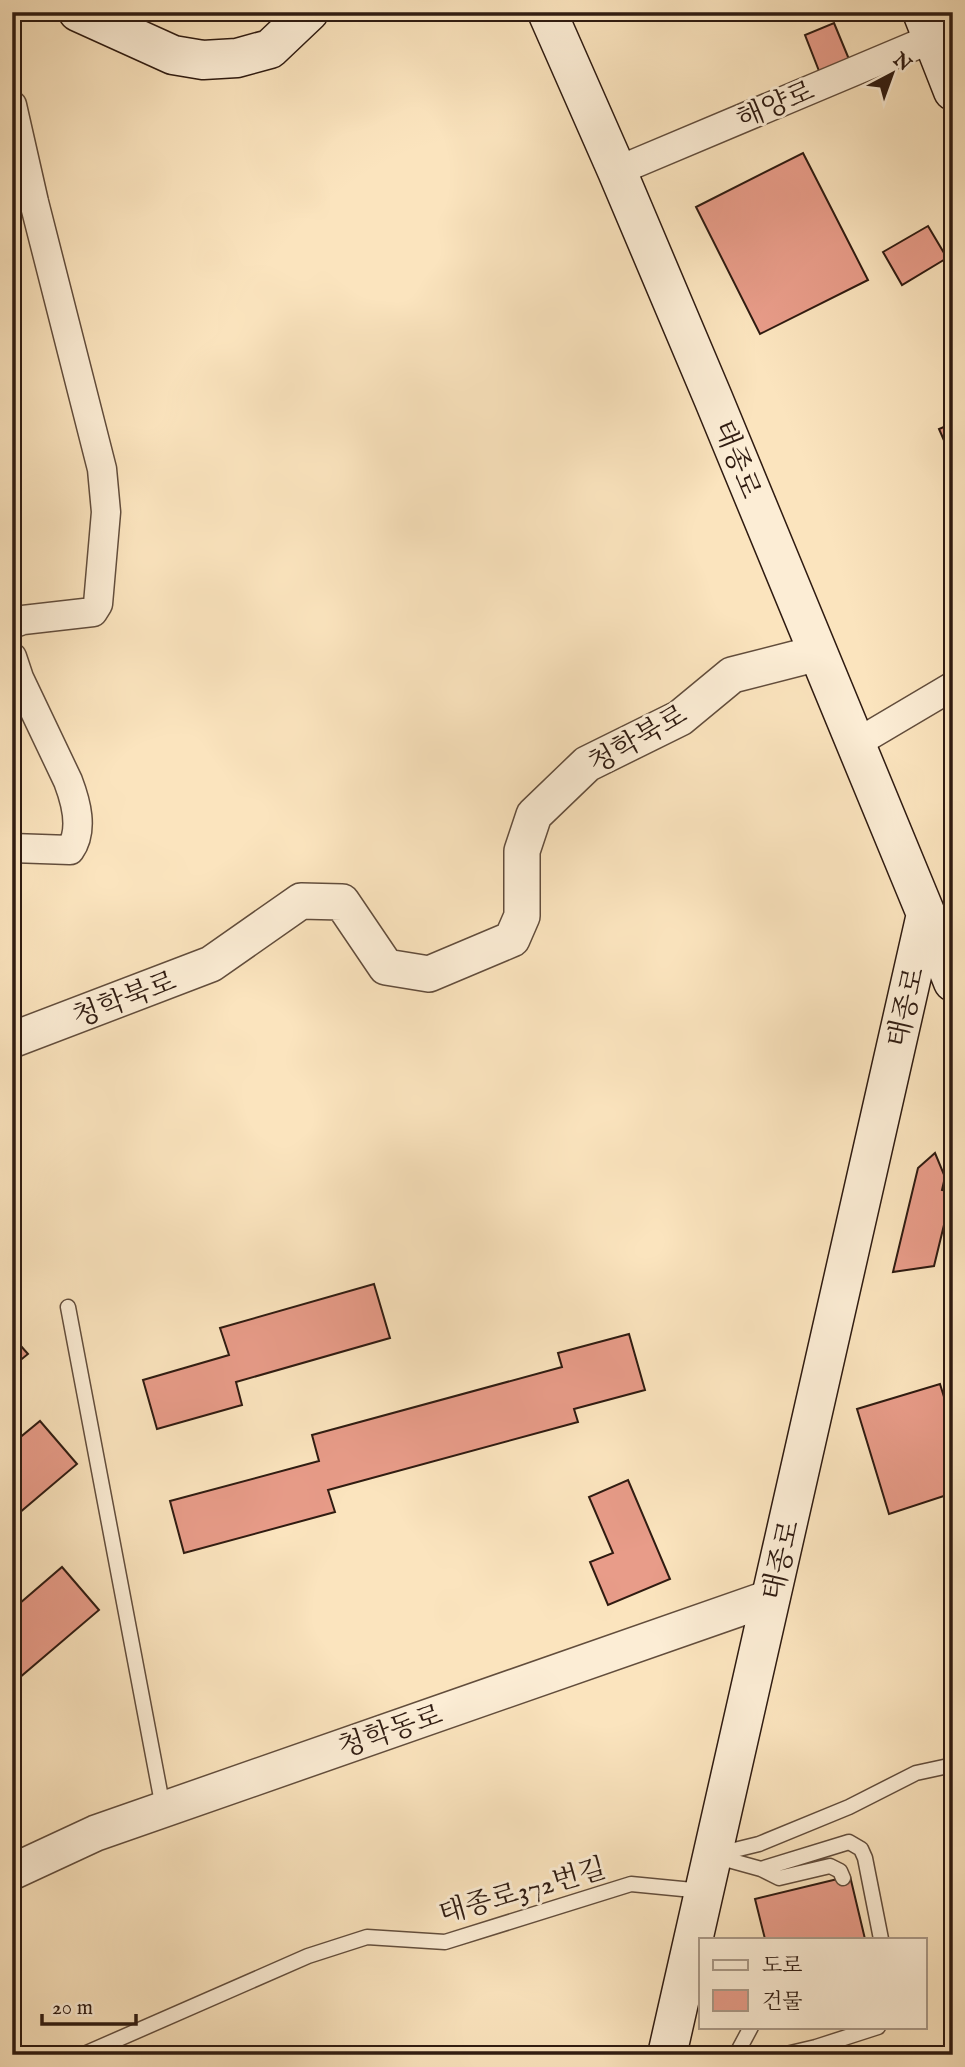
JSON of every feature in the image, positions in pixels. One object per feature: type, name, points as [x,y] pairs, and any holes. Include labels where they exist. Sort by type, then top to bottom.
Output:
[{"type":"main road","points":[[78,12],[173,55],[203,60],[237,58],[270,49],[309,12]]},
{"type":"main road","name":"태종로","points":[[547,12],[617,171],[926,914],[667,2055]]},
{"type":"main road","name":"해양로","points":[[933,28],[953,91]]},
{"type":"main road","points":[[926,914],[953,982]]},
{"type":"street","name":"해양로","points":[[617,171],[933,28]]},
{"type":"street","points":[[12,105],[102,470],[106,512],[98,604],[93,612],[23,620],[12,624]]},
{"type":"street","name":"청학북로","points":[[12,1040],[211,964],[301,901],[342,902],[386,967],[429,974],[512,939],[522,916],[522,851],[534,816],[587,764],[680,718],[732,675],[818,653]]},
{"type":"street","points":[[12,657],[19,678],[68,781],[78,817],[75,844],[70,850],[12,848]]},
{"type":"street","points":[[855,744],[953,686]]},
{"type":"street","name":"청학동로","points":[[12,1872],[96,1833],[772,1597]]},
{"type":"lane","points":[[68,1307],[164,1810]]},
{"type":"lane","points":[[709,1873],[759,1844],[849,1807],[916,1773],[953,1765]]},
{"type":"lane","points":[[709,1873],[761,1869],[849,1842],[856,1845],[865,1858],[881,1938]]},
{"type":"lane","points":[[761,1869],[779,1878],[830,1866],[840,1871],[843,1878]]},
{"type":"lane","name":"태종로372번길","points":[[82,2055],[308,1956],[367,1937],[445,1942],[631,1884],[709,1873]]},
{"type":"lane","points":[[736,2055],[750,2028]]},
{"type":"lane","points":[[782,2055],[875,2028]]},
{"type":"building","points":[[834,23],[851,64],[821,76],[805,35]]},
{"type":"building","points":[[803,153],[868,280],[760,334],[696,207]]},
{"type":"building","points":[[928,226],[947,258],[902,285],[883,252]]},
{"type":"building","points":[[953,423],[953,461],[939,429]]},
{"type":"building","points":[[935,1153],[945,1177],[942,1190],[952,1192],[934,1266],[893,1272],[918,1168]]},
{"type":"building","points":[[374,1284],[390,1338],[236,1382],[242,1405],[157,1429],[143,1380],[229,1355],[220,1328]]},
{"type":"building","points":[[629,1334],[645,1390],[574,1409],[578,1422],[328,1490],[335,1512],[184,1553],[170,1501],[319,1461],[312,1435],[562,1367],[558,1353]]},
{"type":"building","points":[[12,1336],[28,1354],[12,1367]]},
{"type":"building","points":[[940,1384],[953,1426],[953,1493],[889,1514],[857,1409]]},
{"type":"building","points":[[40,1421],[77,1464],[12,1519],[12,1444]]},
{"type":"building","points":[[628,1480],[670,1579],[608,1605],[590,1562],[613,1553],[589,1497]]},
{"type":"building","points":[[62,1567],[99,1610],[12,1684],[12,1610]]},
{"type":"building","points":[[850,1876],[865,1938],[765,1938],[755,1899]]}]
